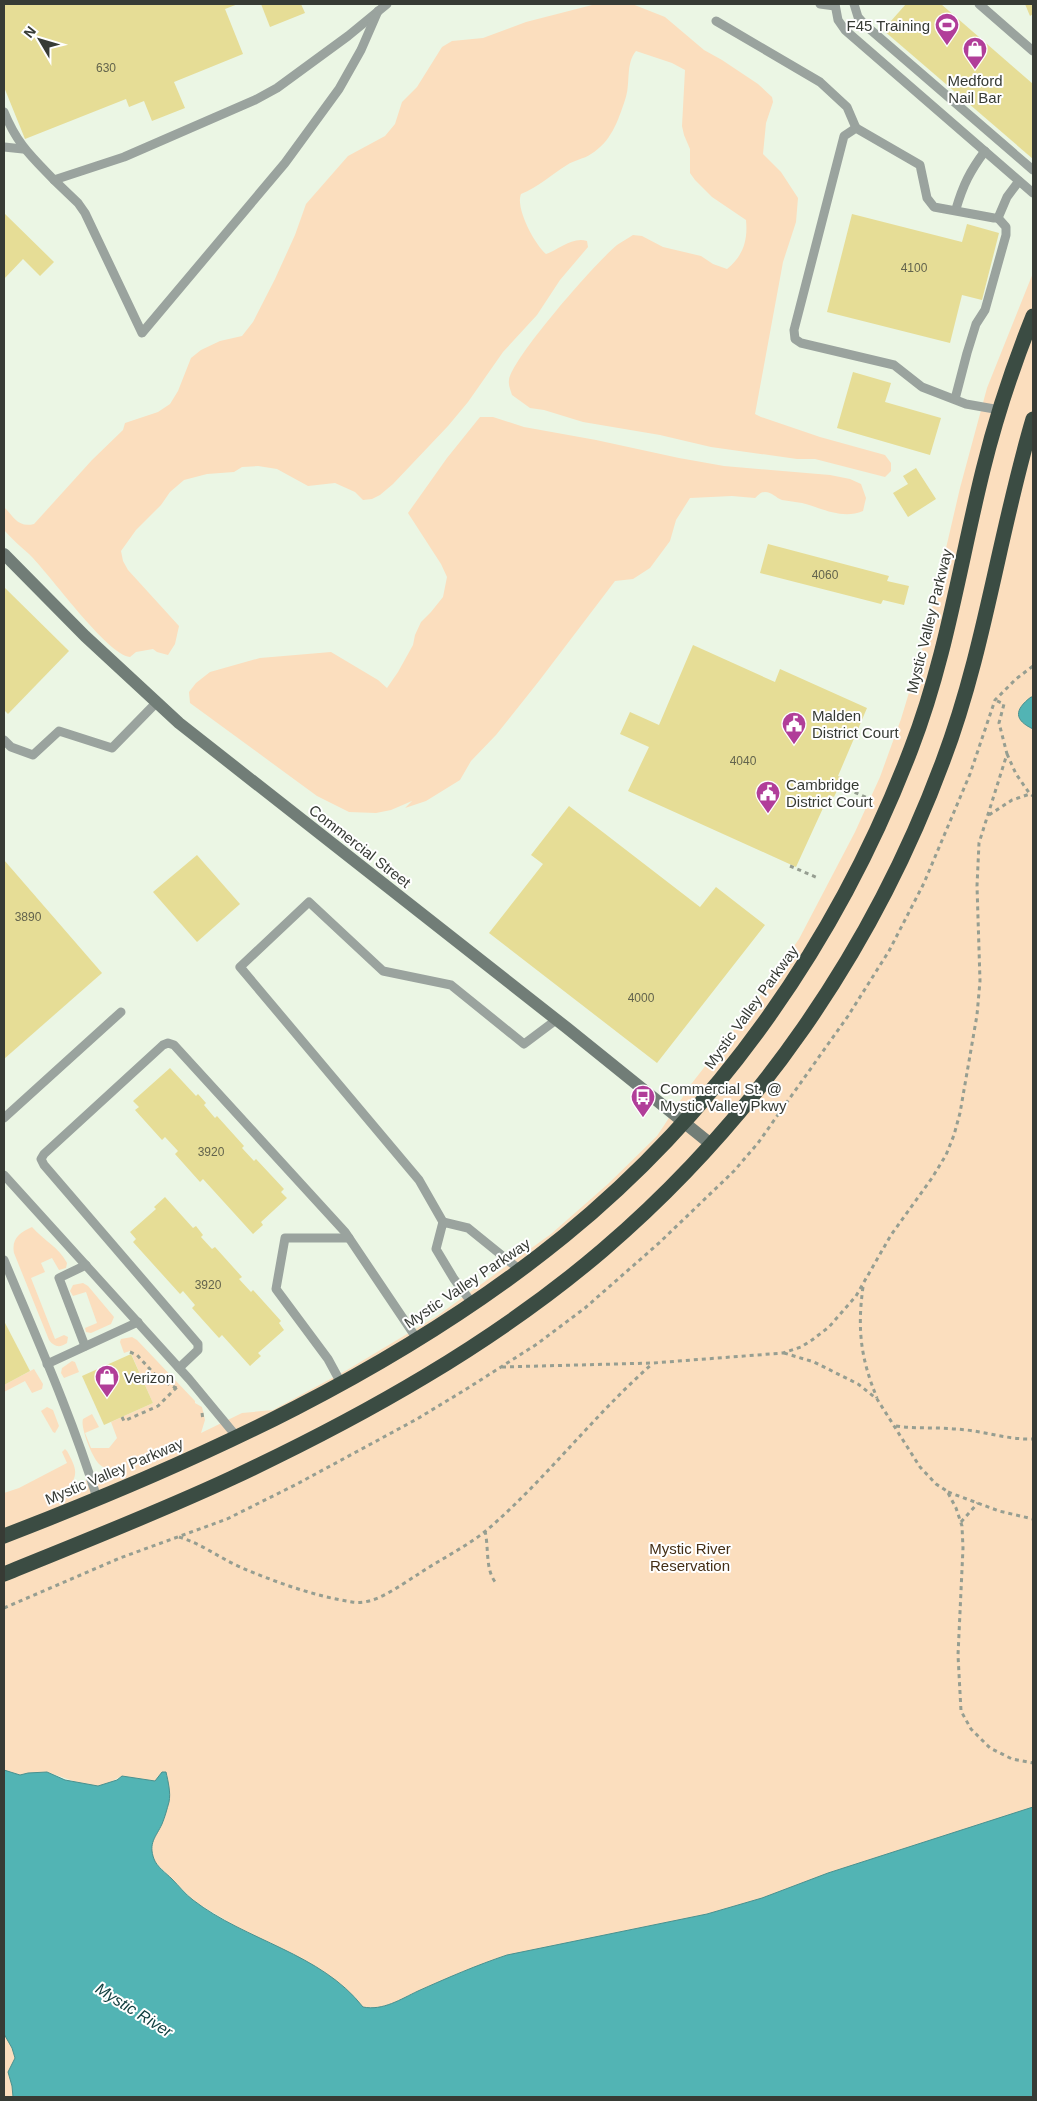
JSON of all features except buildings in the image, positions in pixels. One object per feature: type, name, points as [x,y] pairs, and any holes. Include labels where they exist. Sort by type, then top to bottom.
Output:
[{"type":"highway","name":"Mystic Valley Parkway","points":[[5,1535],[167,1469],[237,1437],[341,1383],[417,1339],[520,1270],[588,1216],[684,1123],[740,1056],[804,965],[839,906],[880,826],[912,746],[938,666],[982,475],[1000,410],[1033,316]]},
{"type":"highway","points":[[4,1574],[231,1479],[336,1426],[419,1378],[509,1320],[600,1253],[655,1203],[712,1145],[776,1066],[842,970],[886,892],[918,823],[944,760],[971,678],[986,620],[1012,497],[1033,419]]},
{"type":"street","name":"Commercial Street","points":[[4,554],[85,636],[156,703],[270,796],[712,1145]]},
{"type":"lane","points":[[54,180],[124,157],[255,100],[277,88],[348,36],[387,4]]},
{"type":"lane","points":[[820,4],[835,5],[838,20],[845,30],[1033,192]]},
{"type":"lane","points":[[854,4],[858,17],[865,25],[1033,170]]},
{"type":"lane","points":[[979,4],[1033,51]]},
{"type":"lane","points":[[4,112],[12,132],[23,149],[78,203],[85,213],[142,333],[284,163],[340,89],[361,50],[378,11]]},
{"type":"lane","points":[[716,21],[820,82],[847,107],[856,128],[920,165],[927,198],[934,206],[998,218],[1006,227],[1006,235],[985,310],[976,324],[955,399]]},
{"type":"lane","points":[[856,128],[844,136],[794,330],[795,339],[801,344],[894,366],[922,387],[966,404],[1000,410]]},
{"type":"lane","points":[[4,147],[23,149]]},
{"type":"lane","points":[[956,210],[963,185],[970,171],[985,151]]},
{"type":"lane","points":[[998,218],[1007,197],[1019,181]]},
{"type":"lane","points":[[4,740],[11,747],[33,755],[59,731],[112,748],[156,703]]},
{"type":"lane","points":[[472,1303],[454,1279],[436,1249],[443,1222],[419,1180],[240,967],[309,902],[383,971],[451,985],[524,1044],[556,1020]]},
{"type":"lane","points":[[4,1118],[121,1012]]},
{"type":"lane","points":[[179,1368],[198,1350],[198,1344],[41,1160],[44,1154],[168,1043],[174,1045],[349,1238],[417,1339]]},
{"type":"lane","points":[[4,1175],[179,1368],[237,1437]]},
{"type":"lane","points":[[443,1222],[468,1228],[520,1270]]},
{"type":"lane","points":[[341,1383],[328,1359],[276,1288],[285,1238],[349,1238]]},
{"type":"lane","points":[[4,1260],[88,1468],[97,1498]]},
{"type":"lane","points":[[85,1346],[59,1278],[86,1265]]},
{"type":"lane","points":[[47,1364],[138,1322]]},
{"type":"path","points":[[988,815],[1012,800],[1031,795],[1016,774],[1007,754],[999,723],[1004,704],[995,700],[1016,679],[1033,666]]},
{"type":"path","points":[[502,1367],[653,1363],[783,1352],[801,1347],[828,1327],[856,1296],[891,1235],[946,1155],[960,1113],[979,998],[977,886],[979,843],[1007,754]]},
{"type":"path","points":[[840,786],[870,799]]},
{"type":"path","points":[[790,866],[818,878]]},
{"type":"path","points":[[864,1284],[859,1333],[867,1374],[877,1399],[896,1426],[920,1467],[936,1484],[947,1491],[999,1511],[1033,1519]]},
{"type":"path","points":[[122,1417],[124,1421],[152,1410],[177,1387],[160,1379],[137,1355],[130,1352]]},
{"type":"path","points":[[783,1352],[814,1362],[858,1384],[877,1399]]},
{"type":"path","points":[[179,1537],[196,1542],[240,1567],[300,1590],[354,1603],[370,1601],[400,1586],[485,1531],[508,1510],[607,1406],[653,1363]]},
{"type":"path","points":[[896,1426],[915,1429],[956,1429],[1020,1440],[1033,1439]]},
{"type":"path","points":[[947,1491],[961,1522],[963,1548],[958,1655],[961,1711],[971,1730],[990,1748],[1012,1759],[1033,1763]]},
{"type":"path","points":[[961,1522],[978,1504]]},
{"type":"path","points":[[485,1531],[489,1546],[490,1577],[496,1583]]},
{"type":"green space","points":[[596,4],[632,4],[665,17],[704,50],[758,84],[772,97],[773,102],[766,123],[763,154],[781,172],[798,198],[796,222],[783,262],[755,414],[820,437],[885,455],[891,463],[891,471],[885,477],[815,459],[797,459],[711,447],[660,435],[583,422],[544,410],[530,408],[512,395],[509,380],[524,352],[575,289],[617,245],[633,235],[642,236],[663,247],[701,256],[713,264],[727,269],[737,259],[743,248],[746,235],[746,220],[712,197],[690,173],[690,149],[682,126],[685,70],[672,63],[636,51],[630,62],[627,94],[609,137],[598,149],[588,156],[570,163],[521,194],[520,200],[523,217],[537,243],[546,254],[576,240],[587,241],[588,247],[560,280],[537,315],[503,352],[468,402],[448,426],[393,484],[372,499],[363,500],[355,492],[335,483],[308,486],[277,469],[258,466],[242,467],[234,472],[207,474],[184,480],[170,492],[161,505],[136,530],[121,551],[123,561],[128,570],[179,626],[175,644],[168,655],[153,649],[136,652],[130,657],[120,653],[93,629],[38,564],[4,530],[4,507],[20,523],[34,524],[92,460],[123,430],[125,423],[158,412],[170,404],[178,391],[191,358],[201,350],[220,341],[242,336],[253,322],[275,279],[295,235],[306,204],[348,156],[385,136],[395,124],[402,102],[417,87],[442,47],[452,41],[483,38],[526,22]]},
{"type":"green space","name":"Mystic River Reservation","points":[[1033,273],[1033,1807],[828,1873],[762,1898],[707,1914],[507,1955],[418,1991],[392,2004],[370,2008],[363,2007],[355,1997],[319,1969],[237,1927],[202,1906],[192,1899],[154,1861],[152,1851],[153,1838],[163,1822],[169,1802],[155,1781],[122,1776],[103,1786],[88,1786],[47,1772],[20,1775],[4,1770],[4,1493],[19,1488],[67,1463],[62,1452],[65,1449],[75,1470],[74,1478],[68,1488],[113,1470],[107,1469],[96,1460],[85,1435],[83,1419],[92,1414],[99,1427],[85,1433],[91,1448],[109,1448],[117,1438],[111,1422],[153,1403],[130,1351],[124,1353],[120,1342],[121,1339],[132,1337],[137,1340],[195,1403],[202,1407],[205,1420],[201,1433],[242,1413],[273,1410],[347,1370],[437,1316],[551,1234],[608,1184],[657,1136],[692,1083],[757,1000],[799,939],[855,832],[880,777],[901,719],[924,643],[960,488],[987,388]]},
{"type":"green space","points":[[480,417],[493,417],[524,427],[724,466],[830,475],[850,479],[861,484],[866,498],[863,511],[840,514],[802,503],[782,500],[765,492],[760,493],[755,498],[732,496],[690,498],[676,520],[670,541],[650,568],[633,579],[615,581],[496,735],[471,761],[460,780],[426,801],[405,808],[412,801],[391,810],[376,813],[349,812],[317,796],[190,703],[189,692],[196,683],[210,672],[260,658],[331,652],[378,680],[387,688],[413,645],[421,622],[443,597],[447,577],[441,564],[408,513],[447,458]]},
{"type":"green space","points":[[32,1227],[60,1252],[67,1263],[66,1268],[59,1270],[52,1258],[41,1263],[45,1272],[31,1278],[55,1339],[64,1335],[68,1337],[67,1343],[62,1346],[57,1346],[49,1340],[14,1253],[15,1240],[21,1233]]},
{"type":"green space","points":[[83,1283],[88,1286],[114,1317],[111,1324],[91,1333],[86,1332],[85,1328],[97,1323],[86,1292],[73,1296],[70,1291],[73,1285]]},
{"type":"green space","points":[[72,1361],[75,1362],[79,1372],[64,1378],[61,1373],[62,1368]]},
{"type":"green space","points":[[34,1369],[43,1384],[42,1389],[32,1393],[25,1381],[4,1392],[4,1385]]},
{"type":"green space","points":[[47,1407],[53,1410],[59,1426],[55,1433],[41,1411]]},
{"type":"green space","points":[[4,2034],[15,2058],[8,2072],[13,2097],[4,2097]]},
{"type":"water","points":[[1033,697],[1033,729],[1022,722],[1019,714],[1021,706]]},
{"type":"water","name":"Mystic River","points":[[4,1770],[20,1775],[47,1772],[65,1780],[98,1786],[117,1780],[122,1776],[155,1781],[162,1772],[166,1772],[170,1798],[163,1821],[152,1844],[152,1853],[159,1867],[190,1898],[236,1926],[305,1960],[326,1973],[346,1989],[363,2007],[370,2008],[392,2004],[418,1991],[507,1955],[707,1914],[762,1898],[828,1873],[1033,1807],[1033,2097],[13,2097],[8,2072],[15,2058],[4,2034]]},
{"type":"place","name":"F45 Training","points":[[947,46]]},
{"type":"place","name":"Medford Nail Bar","points":[[975,70]]},
{"type":"place","name":"Malden District Court","points":[[794,745]]},
{"type":"place","name":"Cambridge District Court","points":[[768,814]]},
{"type":"place","name":"Commercial St. @ Mystic Valley Pkwy","points":[[643,1118]]},
{"type":"place","name":"Verizon","points":[[107,1398]]}]
